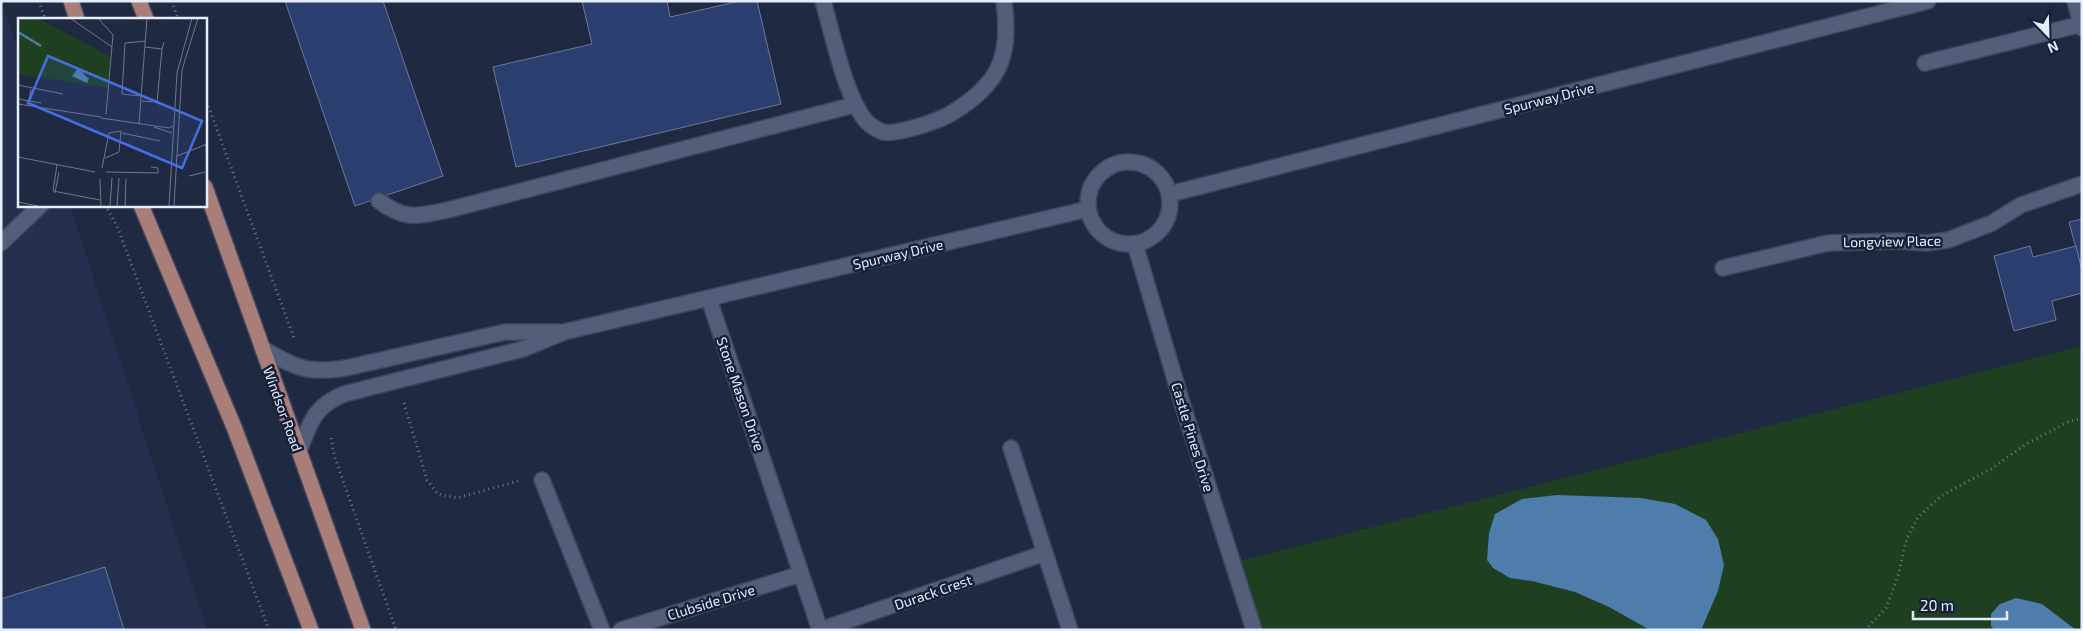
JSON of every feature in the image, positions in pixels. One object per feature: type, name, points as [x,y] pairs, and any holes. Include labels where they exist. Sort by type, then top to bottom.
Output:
[{"type":"main road","points":[[71,1],[77,18]]},
{"type":"main road","points":[[140,1],[146,18]]},
{"type":"main road","name":"Windsor Road","points":[[206,191],[363,630]]},
{"type":"main road","points":[[141,206],[234,427],[311,630]]},
{"type":"street","points":[[823,1],[854,106],[868,123],[884,132],[912,129],[954,112],[982,90],[997,71],[1006,43],[1004,1]]},
{"type":"street","name":"Spurway Drive","points":[[1170,194],[1928,1]]},
{"type":"street","points":[[1925,63],[2082,25],[2075,1]]},
{"type":"street","points":[[379,201],[393,212],[413,217],[448,210],[854,106]]},
{"type":"street","points":[[1129,162],[1143,164],[1155,170],[1164,181],[1170,194],[1167,220],[1159,231],[1148,240],[1135,244],[1123,244],[1111,240],[1095,228],[1088,209],[1089,194],[1094,182],[1103,171],[1115,164],[1129,162]]},
{"type":"street","name":"Longview Place","points":[[1723,268],[1828,243],[1901,241],[1926,243],[1948,240],[1992,223],[2022,206],[2082,184]]},
{"type":"street","points":[[1,244],[38,208]]},
{"type":"street","name":"Spurway Drive","points":[[708,299],[1088,209]]},
{"type":"street","name":"Castle Pines Drive","points":[[1135,244],[1182,403],[1254,630]]},
{"type":"street","points":[[299,451],[316,411],[329,400],[344,394],[523,349],[564,332],[708,299]]},
{"type":"street","name":"Stone Mason Drive","points":[[708,299],[820,630]]},
{"type":"street","points":[[262,348],[302,369],[319,372],[346,368],[505,332],[564,332]]},
{"type":"street","points":[[1011,448],[1070,630]]},
{"type":"street","points":[[542,480],[602,630]]},
{"type":"street","name":"Durack Crest","points":[[820,630],[1045,553]]},
{"type":"street","name":"Clubside Drive","points":[[621,630],[801,574]]},
{"type":"path","points":[[39,1],[45,18]]},
{"type":"path","points":[[172,1],[178,18]]},
{"type":"path","points":[[206,100],[297,346],[301,351],[313,356],[319,372]]},
{"type":"path","points":[[106,206],[121,235],[269,630]]},
{"type":"path","points":[[397,381],[428,480],[438,494],[457,498],[535,476],[542,480]]},
{"type":"path","points":[[329,400],[335,423],[331,439],[335,458],[396,630]]},
{"type":"path","points":[[1865,630],[1886,608],[1898,576],[1907,538],[1918,517],[1941,496],[1991,469],[2026,444],[2070,421],[2082,419]]},
{"type":"shaded area","points":[[1,1],[18,47],[18,206],[70,206],[207,630],[1,630]]},
{"type":"shaded area","points":[[1557,495],[1641,498],[1675,504],[1706,520],[1718,539],[1724,565],[1718,591],[1702,628],[1699,630],[1650,630],[1609,607],[1575,592],[1532,581],[1510,578],[1493,568],[1487,560],[1489,533],[1495,514],[1522,499]]},
{"type":"shaded area","points":[[2016,598],[2042,604],[2076,630],[1994,630],[1991,626],[1991,614],[2000,604]]},
{"type":"green space","points":[[2082,346],[2082,630],[1254,630],[1232,563]]},
{"type":"building","points":[[285,1],[383,1],[443,176],[355,206]]},
{"type":"building","points":[[582,1],[667,1],[670,17],[740,1],[757,1],[781,104],[516,167],[493,67],[592,44]]},
{"type":"building","points":[[2082,219],[2082,271],[2069,222]]},
{"type":"building","points":[[2030,246],[2033,257],[2076,246],[2082,271],[2082,293],[2052,301],[2056,320],[2014,331],[1994,256]]},
{"type":"building","points":[[105,567],[124,630],[1,630],[1,599]]}]
